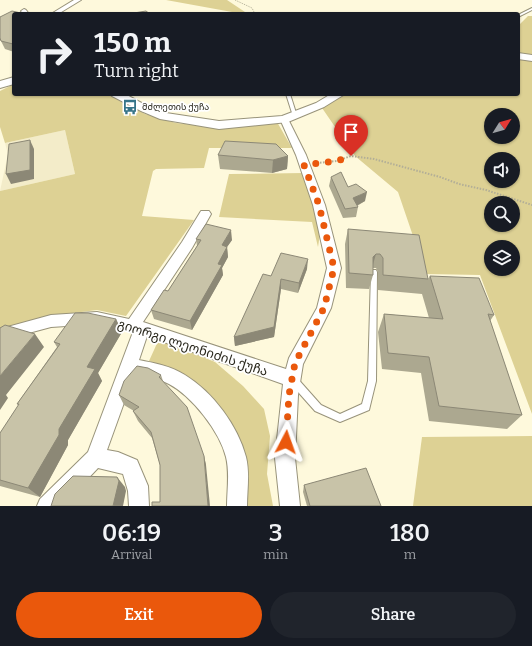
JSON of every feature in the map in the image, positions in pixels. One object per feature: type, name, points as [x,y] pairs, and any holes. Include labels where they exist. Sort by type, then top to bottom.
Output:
[{"type":"main road","points":[[520,56],[532,58]]},
{"type":"main road","points":[[120,96],[145,109],[164,116],[219,125],[289,117],[335,96]]},
{"type":"street","points":[[57,12],[78,0]]},
{"type":"street","points":[[289,117],[304,165],[319,205],[334,268],[324,308],[295,363],[289,395],[285,458],[290,506]]},
{"type":"street","points":[[47,506],[95,458],[128,366],[137,327],[204,214]]},
{"type":"street","name":"გიორგი ლეონიძის ქუჩა","points":[[0,337],[6,333],[51,321],[97,318],[137,327],[292,379]]},
{"type":"street","points":[[128,366],[153,369],[180,381],[206,404],[222,428],[236,455],[238,506]]},
{"type":"street","points":[[95,458],[118,462],[130,467],[137,481],[140,500],[139,506]]},
{"type":"lane","points":[[520,15],[532,9]]},
{"type":"lane","points":[[288,96],[289,117]]},
{"type":"lane","points":[[292,379],[318,408],[340,418],[366,407],[372,381],[374,272]]},
{"type":"path","points":[[235,0],[252,8],[254,12]]},
{"type":"path","points":[[304,165],[337,161],[351,156],[374,159],[440,177],[458,184],[486,190],[532,205]]},
{"type":"shaded area","points":[[166,0],[227,0],[245,12],[232,12]]},
{"type":"shaded area","points":[[528,16],[532,16],[532,414],[480,275],[426,274],[398,192],[355,156],[320,105],[336,96],[520,96],[520,24]]},
{"type":"shaded area","points":[[12,85],[12,96],[111,96],[145,114],[176,123],[205,126],[277,122],[292,148],[209,148],[204,168],[156,169],[153,171],[142,216],[194,220],[126,316],[97,310],[49,316],[0,331],[0,191],[75,174],[65,130],[5,143],[0,127],[0,91]]},
{"type":"shaded area","points":[[65,130],[75,174],[0,191],[8,154],[5,143]]},
{"type":"shaded area","points":[[304,173],[320,234],[318,247],[312,222],[219,217],[229,174]]},
{"type":"shaded area","points":[[159,339],[215,362],[243,386],[264,409],[270,436],[267,474],[273,506],[241,506],[240,449],[182,377],[149,361]]},
{"type":"shaded area","points":[[532,436],[532,506],[413,506],[422,437]]},
{"type":"building","points":[[12,11],[16,12],[12,12],[12,44],[1,41],[0,17]]},
{"type":"building","points":[[30,140],[30,170],[6,174],[9,144]]},
{"type":"building","points":[[225,141],[276,144],[288,156],[273,160],[218,155]]},
{"type":"building","points":[[341,172],[348,187],[356,184],[367,192],[353,198],[358,207],[345,209],[331,177]]},
{"type":"building","points":[[206,224],[231,230],[222,245],[227,247],[218,264],[222,265],[190,321],[151,310],[164,290],[168,291],[201,240],[196,239]]},
{"type":"building","points":[[348,229],[419,235],[428,279],[383,275],[383,258],[380,254],[376,254],[373,257],[373,275],[349,273]]},
{"type":"building","points":[[281,253],[308,259],[299,283],[281,279],[274,327],[234,337],[263,274],[271,276]]},
{"type":"building","points":[[430,276],[479,278],[494,315],[488,314],[522,415],[439,406],[429,357],[388,353],[384,314],[443,319]]},
{"type":"building","points":[[75,313],[88,313],[116,319],[87,367],[95,369],[59,429],[59,435],[28,488],[0,480],[0,433],[19,404],[17,404],[60,344],[54,342]]},
{"type":"building","points":[[5,325],[35,334],[0,376],[0,328]]},
{"type":"building","points":[[137,366],[148,368],[161,375],[159,377],[187,407],[204,456],[208,506],[152,506],[152,502],[160,502],[160,465],[151,432],[133,411],[139,407],[119,395],[124,381]]},
{"type":"building","points":[[366,468],[381,506],[310,506],[304,485]]},
{"type":"building","points":[[73,476],[117,477],[119,481],[113,506],[51,506],[55,494]]},
{"type":"place","name":"მძლეთის ქუჩა","points":[[130,107]]},
{"type":"route","points":[[286,442],[289,395],[295,363],[324,308],[334,268],[319,205],[304,165],[337,161],[351,156]]}]
